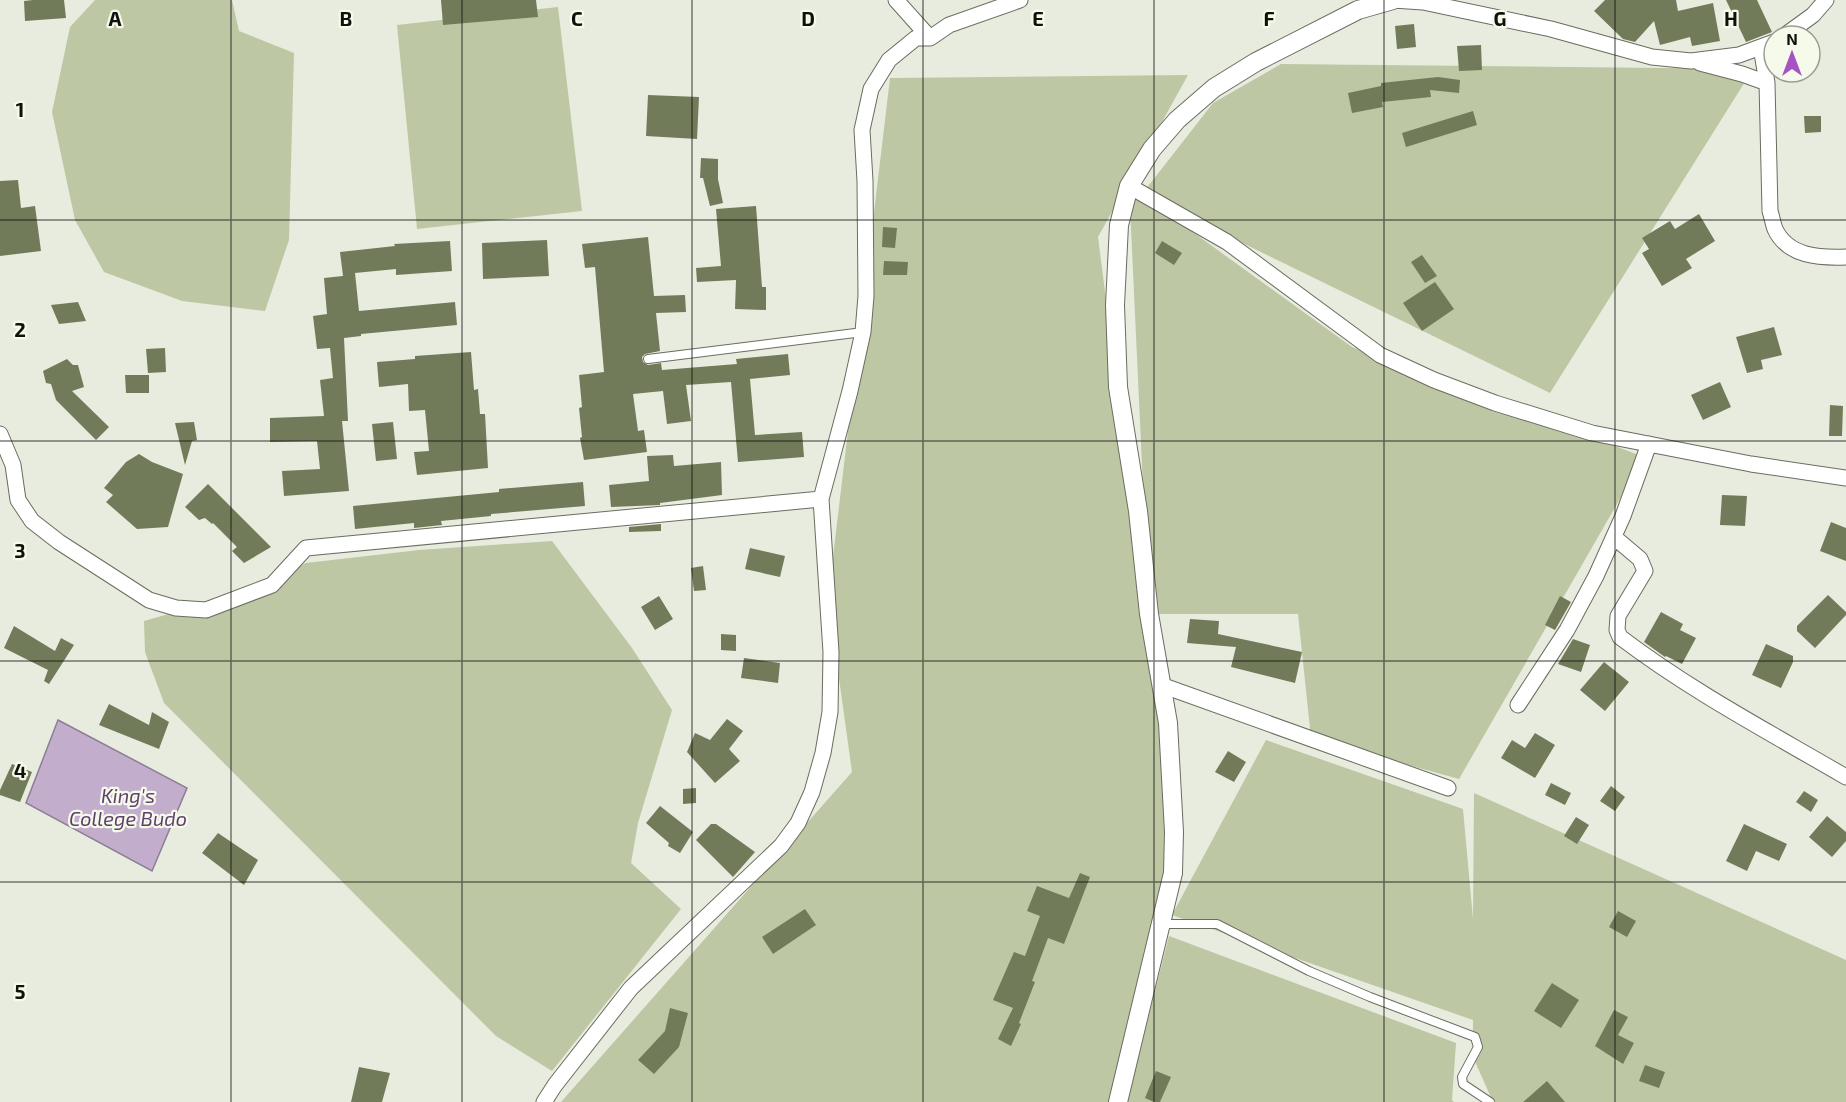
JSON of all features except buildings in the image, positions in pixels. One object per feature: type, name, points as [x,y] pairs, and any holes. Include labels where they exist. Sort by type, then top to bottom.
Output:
[{"type":"street","points":[[896,0],[930,38]]},
{"type":"street","points":[[544,1102],[631,988],[781,846],[798,823],[823,753],[830,712],[831,652],[821,499],[863,332],[866,296],[862,130],[871,88],[889,60],[916,38],[930,38],[949,25],[1020,0]]},
{"type":"street","points":[[1118,1102],[1173,873],[1174,832],[1168,723],[1149,614],[1138,511],[1118,387],[1115,305],[1119,225],[1129,186],[1152,149],[1177,120],[1214,88],[1256,62],[1358,9],[1393,0],[1423,2],[1551,29],[1652,57],[1691,61],[1762,81]]},
{"type":"street","points":[[1801,24],[1827,0]]},
{"type":"street","points":[[1691,61],[1739,55],[1762,47]]},
{"type":"street","points":[[1767,84],[1770,211],[1775,230],[1785,242],[1802,254],[1825,258],[1846,257]]},
{"type":"street","points":[[1129,186],[1227,242],[1380,355],[1434,380],[1495,403],[1592,433],[1751,464],[1846,478]]},
{"type":"street","points":[[0,434],[13,465],[18,500],[32,521],[60,543],[149,600],[176,608],[206,610],[272,585],[306,548],[821,499]]},
{"type":"street","points":[[1518,705],[1567,630],[1614,537],[1649,444]]},
{"type":"street","points":[[1614,537],[1640,559],[1645,571],[1618,616],[1616,623],[1620,637],[1659,666],[1709,698],[1846,777]]},
{"type":"street","points":[[1161,685],[1448,788]]},
{"type":"lane","points":[[648,359],[863,332]]},
{"type":"lane","points":[[1161,924],[1217,924],[1319,975],[1475,1037],[1478,1047],[1462,1077],[1463,1084],[1490,1102]]},
{"type":"green space","points":[[95,0],[232,0],[239,31],[294,53],[289,240],[265,311],[182,301],[104,272],[75,220],[52,112],[70,27]]},
{"type":"green space","points":[[558,7],[582,211],[417,229],[397,25]]},
{"type":"green space","points":[[1281,64],[1753,69],[1550,393],[1142,194],[1213,103]]},
{"type":"green space","points":[[1188,75],[1098,237],[1174,832],[1112,1102],[561,1102],[852,772],[828,599],[890,78]]},
{"type":"green space","points":[[1129,186],[1352,347],[1644,457],[1459,779],[1311,738],[1298,614],[1149,614]]},
{"type":"green space","points":[[552,541],[632,648],[672,710],[638,823],[631,863],[681,909],[552,1071],[496,1036],[164,703],[145,652],[144,621],[246,592],[306,563],[419,550]]},
{"type":"green space","points":[[1266,740],[1463,809],[1473,919],[1474,793],[1846,960],[1846,1102],[1493,1102],[1473,1057],[1473,1020],[1172,915]]},
{"type":"green space","points":[[1169,936],[1456,1043],[1452,1100],[1454,1102],[1127,1102]]},
{"type":"water","name":"King's College Budo","points":[[58,720],[187,788],[152,871],[26,803]]}]
